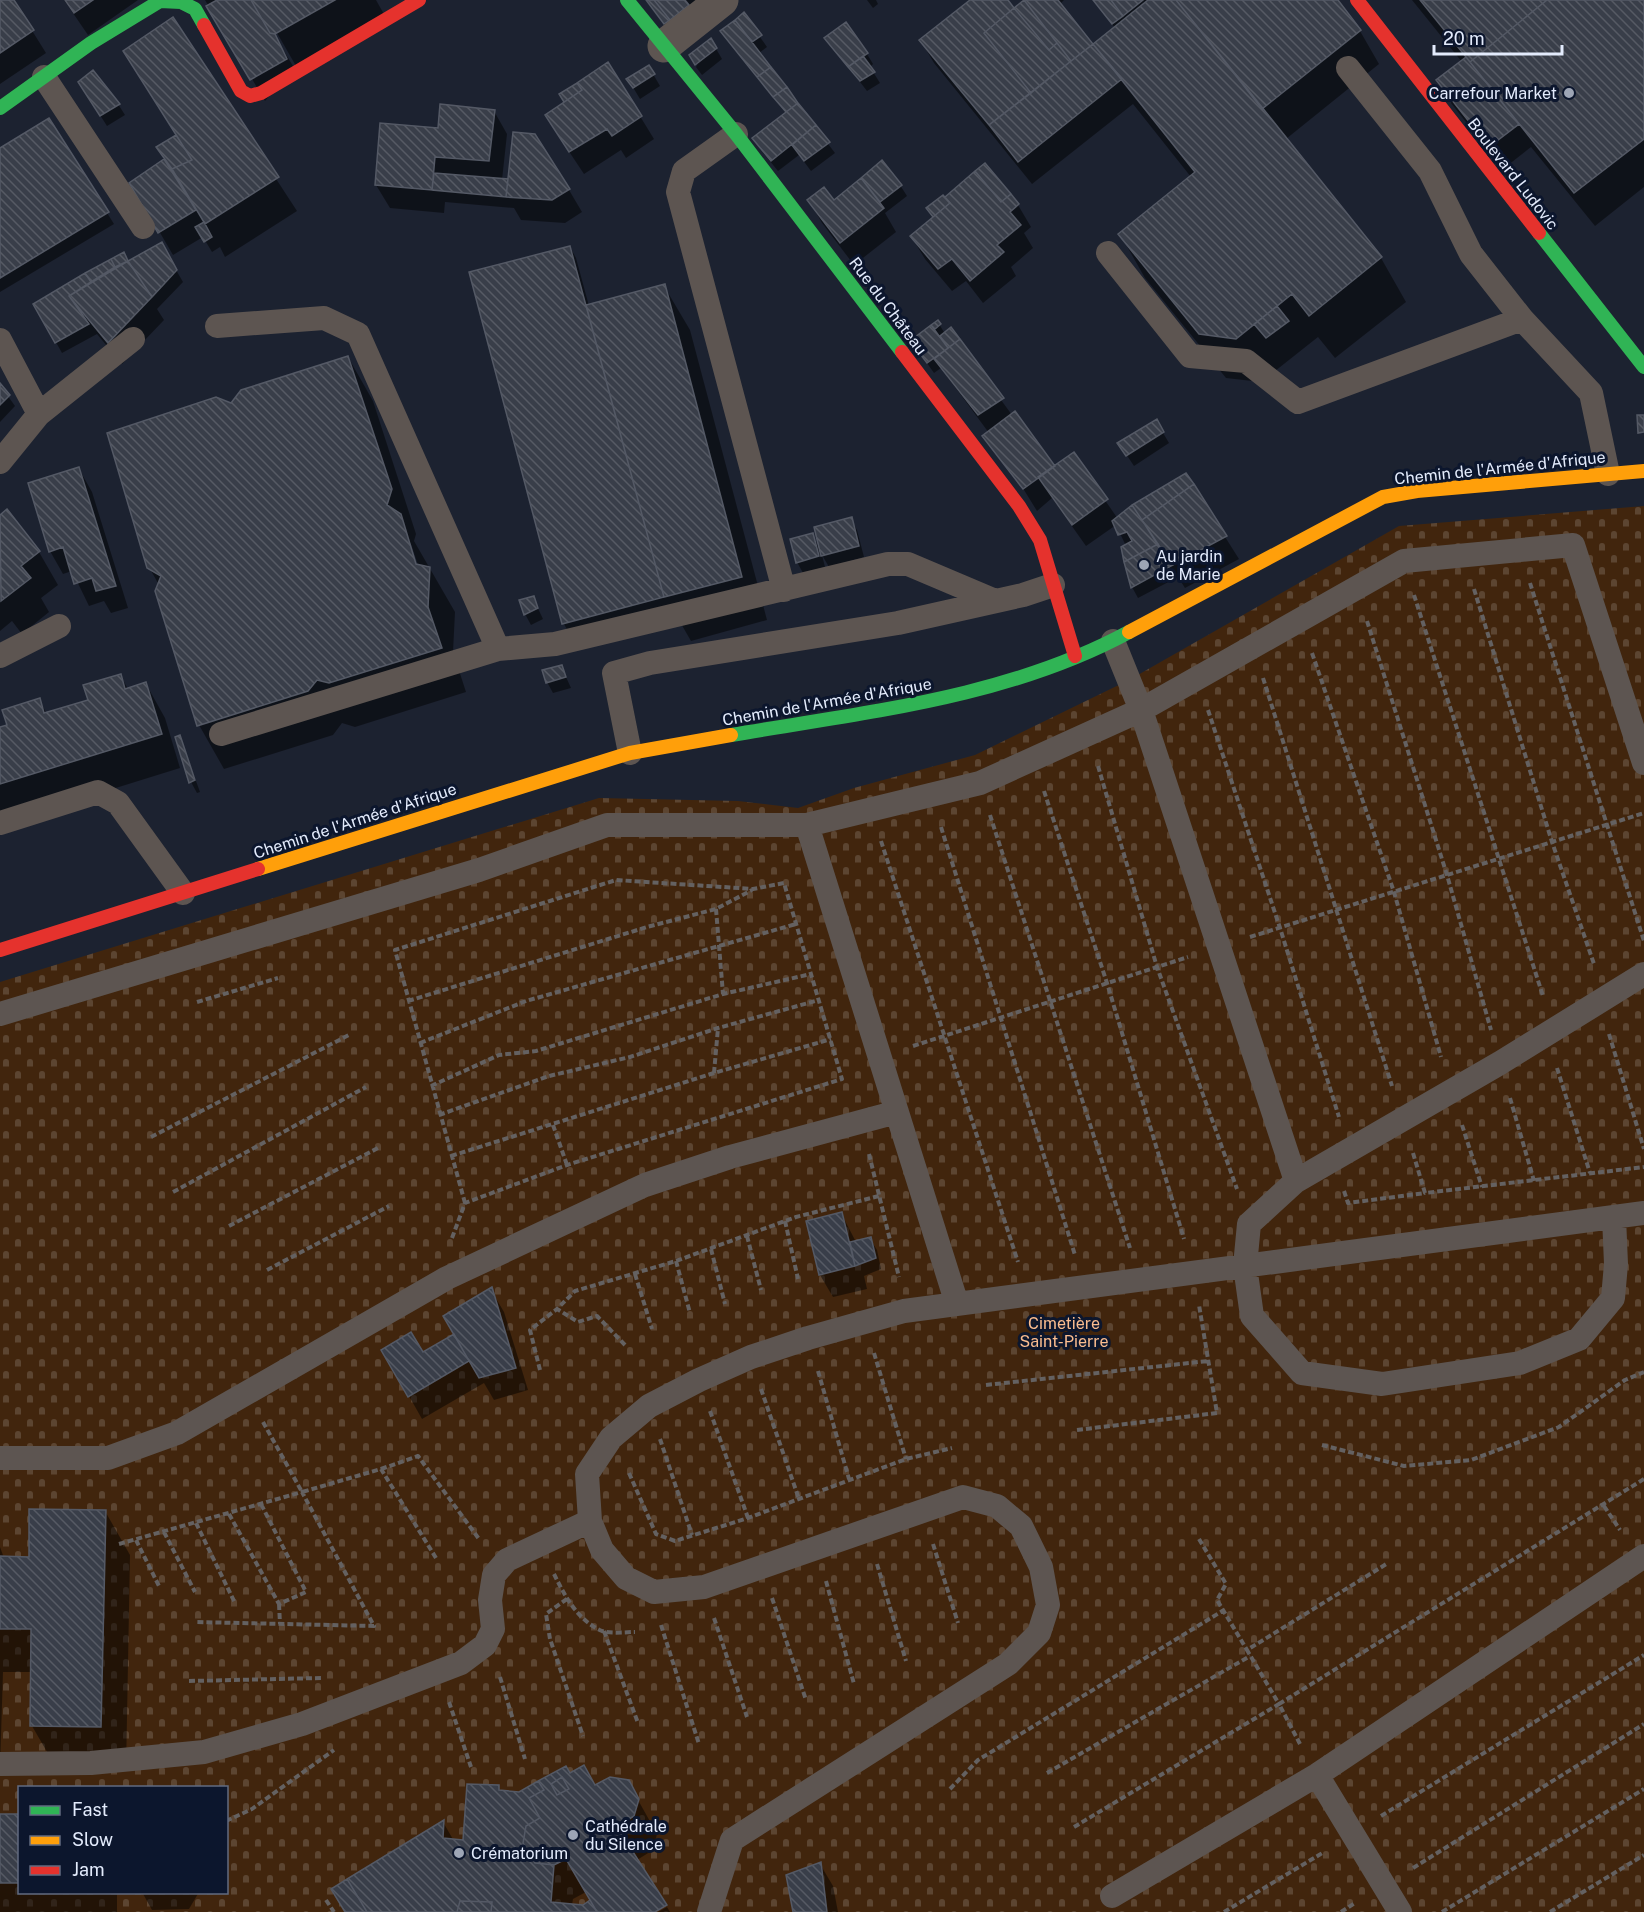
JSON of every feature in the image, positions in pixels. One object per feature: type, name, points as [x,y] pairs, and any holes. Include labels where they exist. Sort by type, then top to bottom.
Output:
[{"type":"street","points":[[0,108],[141,11],[160,1],[181,2],[195,9],[241,91],[250,96],[261,93],[419,0]]},
{"type":"street","name":"Rue du Château","points":[[627,0],[736,134],[1019,506],[1040,540],[1075,656]]},
{"type":"street","points":[[664,46],[722,0]]},
{"type":"street","name":"Boulevard Ludovic","points":[[1357,0],[1644,367]]},
{"type":"street","name":"Chemin de l'Armée d'Afrique","points":[[0,950],[630,753],[961,695],[1029,674],[1113,641],[1383,497],[1416,491],[1644,471]]},
{"type":"lane","points":[[1348,68],[1430,171],[1471,254],[1522,319],[1591,393],[1608,474]]},
{"type":"lane","points":[[44,76],[143,227]]},
{"type":"lane","points":[[736,134],[684,171],[678,192],[784,590]]},
{"type":"lane","points":[[1108,254],[1190,356],[1246,361],[1298,402],[1522,319]]},
{"type":"lane","points":[[217,326],[324,318],[358,334],[498,649]]},
{"type":"lane","points":[[0,462],[39,414],[133,339]]},
{"type":"lane","points":[[0,340],[39,414]]},
{"type":"lane","points":[[0,1014],[478,870],[607,825],[807,825],[980,783],[1141,710],[1404,561],[1573,546],[1644,763]]},
{"type":"lane","points":[[221,734],[498,649],[555,644],[888,564],[908,564],[993,600]]},
{"type":"lane","points":[[630,753],[614,673],[650,663],[898,623],[1053,585]]},
{"type":"lane","points":[[0,656],[59,626]]},
{"type":"lane","points":[[1113,641],[1141,710],[1296,1181]]},
{"type":"lane","points":[[0,823],[98,792],[118,803],[183,893]]},
{"type":"lane","points":[[807,825],[957,1304]]},
{"type":"lane","points":[[1614,1217],[1616,1264],[1613,1298],[1579,1339],[1520,1363],[1382,1384],[1302,1373],[1252,1317],[1245,1266],[1249,1224],[1296,1181],[1450,1089],[1500,1063],[1644,974]]},
{"type":"lane","points":[[0,1458],[108,1458],[177,1432],[447,1278],[645,1185],[730,1157],[897,1112]]},
{"type":"lane","points":[[709,1912],[732,1840],[1008,1664],[1040,1633],[1048,1605],[1041,1567],[1021,1526],[997,1506],[963,1497],[704,1587],[654,1592],[626,1578],[602,1550],[590,1521],[587,1474],[611,1438],[649,1406],[751,1357],[904,1311],[1644,1213]]},
{"type":"lane","points":[[0,1764],[91,1763],[204,1752],[302,1724],[461,1663],[485,1645],[493,1629],[490,1600],[494,1575],[507,1560],[590,1521]]},
{"type":"lane","points":[[1112,1896],[1317,1775],[1644,1556]]},
{"type":"lane","points":[[1317,1775],[1400,1912]]},
{"type":"path","points":[[1519,549],[1644,942]]},
{"type":"path","points":[[1463,554],[1602,999],[1644,1149]]},
{"type":"path","points":[[1404,561],[1550,1030],[1590,1173]]},
{"type":"path","points":[[1356,588],[1447,875],[1534,1181]]},
{"type":"path","points":[[1300,619],[1394,892],[1450,1089],[1482,1187]]},
{"type":"path","points":[[1252,646],[1425,1193]]},
{"type":"path","points":[[1197,677],[1280,927],[1341,1154],[1348,1203],[1644,1167]]},
{"type":"path","points":[[1088,734],[1157,967],[1249,1224]]},
{"type":"path","points":[[1033,759],[1107,983],[1194,1273],[1217,1413],[1077,1430]]},
{"type":"path","points":[[980,783],[1140,1280]]},
{"type":"path","points":[[930,795],[1002,1017],[1084,1287]]},
{"type":"path","points":[[871,810],[1029,1294]]},
{"type":"path","points":[[880,1057],[1280,927],[1644,813]]},
{"type":"path","points":[[447,1278],[452,1235],[465,1203],[395,950],[616,880],[753,889],[784,883],[842,1079],[567,1165],[465,1203]]},
{"type":"path","points":[[408,1001],[647,927],[716,909],[753,889]]},
{"type":"path","points":[[716,909],[717,947],[723,994]]},
{"type":"path","points":[[420,1043],[526,1001],[796,924]]},
{"type":"path","points":[[431,1086],[499,1055],[536,1051],[723,994],[811,974]]},
{"type":"path","points":[[197,1002],[278,978]]},
{"type":"path","points":[[439,1115],[549,1076],[630,1057],[718,1028],[819,1000]]},
{"type":"path","points":[[714,1073],[718,1028]]},
{"type":"path","points":[[151,1137],[349,1035]]},
{"type":"path","points":[[452,1156],[714,1073],[831,1039]]},
{"type":"path","points":[[173,1192],[366,1087]]},
{"type":"path","points":[[861,1122],[895,1261]]},
{"type":"path","points":[[553,1125],[567,1165]]},
{"type":"path","points":[[229,1226],[378,1148]]},
{"type":"path","points":[[540,1370],[530,1330],[557,1309],[575,1291],[676,1262],[785,1221],[879,1196]]},
{"type":"path","points":[[267,1270],[389,1206]]},
{"type":"path","points":[[785,1221],[798,1279]]},
{"type":"path","points":[[747,1236],[761,1290]]},
{"type":"path","points":[[711,1250],[725,1304]]},
{"type":"path","points":[[676,1262],[690,1313]]},
{"type":"path","points":[[635,1274],[652,1329]]},
{"type":"path","points":[[557,1309],[578,1322],[597,1316],[625,1345]]},
{"type":"path","points":[[865,1321],[906,1459]]},
{"type":"path","points":[[808,1338],[849,1479]]},
{"type":"path","points":[[751,1357],[799,1499]]},
{"type":"path","points":[[986,1385],[1208,1360]]},
{"type":"path","points":[[1322,1445],[1404,1466],[1471,1460],[1560,1427],[1625,1380],[1644,1372]]},
{"type":"path","points":[[699,1380],[748,1518]]},
{"type":"path","points":[[649,1406],[692,1535]]},
{"type":"path","points":[[195,1622],[374,1626],[262,1419]]},
{"type":"path","points":[[611,1438],[656,1534],[675,1541],[748,1518],[906,1459],[952,1448]]},
{"type":"path","points":[[119,1544],[229,1514],[418,1456],[482,1542]]},
{"type":"path","points":[[381,1469],[436,1558]]},
{"type":"path","points":[[1074,1827],[1279,1704],[1644,1479]]},
{"type":"path","points":[[261,1504],[306,1592],[279,1604]]},
{"type":"path","points":[[923,1511],[958,1623]]},
{"type":"path","points":[[229,1514],[279,1604],[280,1624]]},
{"type":"path","points":[[196,1523],[235,1603]]},
{"type":"path","points":[[867,1531],[906,1661]]},
{"type":"path","points":[[164,1532],[195,1592]]},
{"type":"path","points":[[1199,1539],[1226,1584],[1217,1600],[1279,1704],[1317,1775]]},
{"type":"path","points":[[136,1540],[160,1588]]},
{"type":"path","points":[[538,1544],[567,1599],[580,1616],[604,1631],[636,1632]]},
{"type":"path","points":[[817,1547],[855,1684]]},
{"type":"path","points":[[1247,1650],[1388,1563]]},
{"type":"path","points":[[761,1567],[806,1700]]},
{"type":"path","points":[[704,1587],[747,1717]]},
{"type":"path","points":[[663,1591],[661,1630],[699,1744]]},
{"type":"path","points":[[567,1599],[546,1614],[550,1639],[583,1736]]},
{"type":"path","points":[[950,1789],[978,1760],[1224,1610]]},
{"type":"path","points":[[604,1631],[638,1723]]},
{"type":"path","points":[[485,1645],[497,1666],[525,1759]]},
{"type":"path","points":[[1224,1912],[1644,1655]]},
{"type":"path","points":[[1047,1773],[1251,1656]]},
{"type":"path","points":[[438,1670],[471,1767]]},
{"type":"path","points":[[189,1681],[330,1678]]},
{"type":"path","points":[[1341,1912],[1644,1724]]},
{"type":"path","points":[[228,1820],[252,1809],[343,1744]]},
{"type":"path","points":[[1442,1912],[1644,1789]]},
{"type":"path","points":[[1550,1912],[1644,1855]]},
{"type":"path","points":[[326,1900],[334,1912]]},
{"type":"green space","name":"Cimetière Saint-Pierre","points":[[1644,506],[1644,1912],[0,1912],[0,982],[599,798],[738,801],[798,808],[854,788],[975,755],[1129,680],[1399,526]]},
{"type":"building","points":[[0,0],[14,0],[34,30],[0,53]]},
{"type":"building","points":[[65,0],[93,0],[74,13]]},
{"type":"building","points":[[217,0],[251,0],[270,33],[275,34],[287,59],[250,80],[206,6]]},
{"type":"building","points":[[251,0],[335,0],[275,34],[270,33]]},
{"type":"building","points":[[646,0],[654,0],[670,20],[664,24]]},
{"type":"building","points":[[654,0],[685,0],[689,5],[670,20]]},
{"type":"building","points":[[970,0],[1008,0],[1014,8],[984,33],[1031,93],[989,125],[919,40]]},
{"type":"building","points":[[1024,0],[1057,43],[1049,50],[1014,8]]},
{"type":"building","points":[[1024,0],[1058,0],[1093,44],[1071,61]]},
{"type":"building","points":[[1093,0],[1111,0],[1123,16],[1112,24]]},
{"type":"building","points":[[1111,0],[1143,0],[1123,16]]},
{"type":"building","points":[[1148,0],[1176,0],[1382,257],[1309,316],[1292,294],[1236,339],[1199,334],[1118,234],[1195,172],[1093,44]]},
{"type":"building","points":[[1176,0],[1338,0],[1361,30],[1262,109]]},
{"type":"building","points":[[1420,0],[1547,0],[1470,62]]},
{"type":"building","name":"Carrefour Market","points":[[1547,0],[1644,0],[1644,139],[1574,193],[1470,62]]},
{"type":"building","points":[[1014,8],[1049,50],[1057,43],[1071,61],[1031,93],[984,33]]},
{"type":"building","points":[[744,12],[762,35],[752,42],[735,20]]},
{"type":"building","points":[[173,17],[279,177],[205,224],[172,169],[192,160],[123,51]]},
{"type":"building","points":[[735,20],[771,67],[757,77],[720,31]]},
{"type":"building","points":[[846,22],[868,53],[848,67],[824,38]]},
{"type":"building","points":[[711,38],[717,48],[695,65],[689,55]]},
{"type":"building","points":[[1093,44],[1122,79],[1018,162],[989,125]]},
{"type":"building","points":[[863,56],[875,72],[860,81],[848,67]]},
{"type":"building","points":[[1466,57],[1519,124],[1489,147],[1436,80]]},
{"type":"building","points":[[608,62],[642,116],[612,136],[607,129],[569,152],[545,115],[582,90],[577,83]]},
{"type":"building","points":[[649,65],[655,74],[633,88],[626,79]]},
{"type":"building","points":[[771,67],[787,87],[773,97],[757,77]]},
{"type":"building","points":[[93,70],[120,104],[100,116],[78,82]]},
{"type":"building","points":[[577,83],[582,90],[564,102],[559,94]]},
{"type":"building","points":[[787,87],[798,103],[786,112],[773,97]]},
{"type":"building","points":[[798,103],[816,125],[771,161],[752,138]]},
{"type":"building","points":[[440,104],[495,110],[489,161],[435,157],[432,190],[375,185],[380,123],[438,128]]},
{"type":"building","points":[[49,118],[109,212],[0,278],[0,148]]},
{"type":"building","points":[[816,125],[830,142],[804,161],[792,145]]},
{"type":"building","points":[[513,132],[535,134],[570,189],[552,200],[506,197]]},
{"type":"building","points":[[176,135],[192,160],[172,169],[156,147]]},
{"type":"building","points":[[164,159],[196,210],[158,233],[129,183]]},
{"type":"building","points":[[882,160],[902,185],[880,202],[861,178]]},
{"type":"building","points":[[985,163],[1011,194],[1001,202],[975,171]]},
{"type":"building","points":[[975,171],[1001,202],[1011,194],[1019,204],[1010,212],[1021,225],[997,245],[1004,252],[970,281],[952,259],[938,269],[910,236],[950,203],[945,197]]},
{"type":"building","points":[[434,173],[508,179],[506,197],[432,190]]},
{"type":"building","points":[[861,178],[884,208],[840,243],[807,200],[824,187],[834,200]]},
{"type":"building","points":[[943,195],[950,203],[933,217],[926,208]]},
{"type":"building","points":[[204,222],[212,237],[204,242],[195,227]]},
{"type":"building","points":[[162,242],[177,270],[152,297],[128,261]]},
{"type":"building","points":[[570,246],[664,597],[562,624],[469,272]]},
{"type":"building","points":[[124,252],[128,261],[115,267],[111,259]]},
{"type":"building","points":[[111,259],[115,267],[91,282],[85,273]]},
{"type":"building","points":[[128,261],[152,297],[108,343],[69,296]]},
{"type":"building","points":[[85,273],[91,282],[69,296],[89,324],[55,343],[33,304]]},
{"type":"building","points":[[665,284],[742,577],[664,597],[586,305]]},
{"type":"building","points":[[1277,306],[1289,321],[1266,338],[1254,324]]},
{"type":"building","points":[[938,320],[941,324],[935,329],[931,325]]},
{"type":"building","points":[[931,325],[948,348],[927,363],[910,341]]},
{"type":"building","points":[[951,327],[960,339],[948,348],[940,336]]},
{"type":"building","points":[[960,339],[1004,398],[978,415],[934,359]]},
{"type":"building","points":[[348,356],[392,489],[387,505],[401,514],[416,564],[430,567],[428,607],[442,648],[329,683],[317,680],[308,691],[197,726],[155,591],[161,576],[147,568],[107,433],[216,397],[231,403],[241,390]]},
{"type":"building","points":[[0,383],[10,395],[0,405]]},
{"type":"building","points":[[1015,411],[1055,466],[1023,489],[982,436]]},
{"type":"building","points":[[1637,415],[1644,415],[1644,432],[1638,433]]},
{"type":"building","points":[[1157,419],[1164,432],[1126,456],[1117,443]]},
{"type":"building","points":[[1074,452],[1108,499],[1072,525],[1038,477]]},
{"type":"building","points":[[79,467],[116,586],[96,591],[92,578],[74,584],[63,547],[49,552],[28,483]]},
{"type":"building","points":[[1186,473],[1194,484],[1142,520],[1132,505]]},
{"type":"building","points":[[1194,484],[1227,536],[1171,566],[1142,520]]},
{"type":"building","points":[[1132,505],[1158,544],[1124,562],[1121,547],[1132,541],[1127,532],[1118,535],[1112,521]]},
{"type":"building","points":[[7,509],[40,551],[21,566],[31,578],[1,601],[0,515]]},
{"type":"building","points":[[852,517],[859,546],[821,556],[814,527]]},
{"type":"building","points":[[813,533],[819,556],[796,563],[790,539]]},
{"type":"building","points":[[1158,544],[1171,566],[1131,588],[1124,562]]},
{"type":"building","points":[[534,596],[538,608],[524,615],[519,600]]},
{"type":"building","points":[[562,665],[566,677],[546,683],[542,670]]},
{"type":"building","points":[[121,674],[125,689],[146,682],[162,734],[0,784],[0,727],[7,725],[2,710],[40,698],[44,713],[88,700],[83,685]]},
{"type":"building","points":[[180,735],[195,780],[189,783],[175,737]]},
{"type":"building","points":[[842,1212],[855,1266],[819,1275],[806,1221]]},
{"type":"building","points":[[871,1237],[876,1258],[855,1266],[850,1242]]},
{"type":"building","points":[[492,1287],[516,1368],[479,1378],[443,1316]]},
{"type":"building","points":[[411,1332],[423,1352],[454,1334],[469,1361],[408,1397],[381,1350]]},
{"type":"building","points":[[29,1509],[106,1510],[101,1727],[30,1726],[31,1629],[0,1629],[0,1556],[29,1557]]},
{"type":"building","name":"Cathédrale du Silence","points":[[584,1765],[595,1785],[610,1777],[629,1780],[639,1799],[634,1816],[617,1827],[667,1905],[655,1912],[597,1912],[566,1859],[554,1865],[535,1863],[523,1843],[526,1826],[540,1818],[529,1798],[544,1790],[538,1781],[566,1766],[570,1773]],"holes":[[[562,1777],[569,1789],[557,1795],[551,1784]]]},
{"type":"building","points":[[562,1777],[569,1789],[557,1795],[551,1784]]},
{"type":"building","name":"Crématorium","points":[[538,1781],[544,1790],[529,1798],[540,1818],[526,1826],[523,1843],[535,1863],[554,1865],[551,1902],[583,1905],[590,1900],[597,1912],[491,1912],[492,1902],[460,1901],[457,1912],[367,1912],[347,1879],[444,1820],[443,1838],[463,1840],[467,1784],[499,1785],[499,1790],[519,1792]]},
{"type":"building","points":[[0,1814],[18,1814],[18,1883],[0,1883]]},
{"type":"building","points":[[821,1862],[827,1912],[793,1912],[786,1875]]},
{"type":"building","points":[[347,1879],[367,1912],[345,1912],[331,1889]]},
{"type":"building","points":[[460,1901],[492,1902],[491,1912],[457,1912]]},
{"type":"traffic: fast","points":[[627,0],[736,134],[902,352]]},
{"type":"traffic: fast","points":[[0,108],[91,43],[160,1],[181,2],[195,9],[204,25]]},
{"type":"traffic: fast","points":[[1539,233],[1644,367]]},
{"type":"traffic: fast","points":[[731,735],[884,710],[985,688],[1034,673],[1129,632]]},
{"type":"traffic: slow","points":[[1129,632],[1383,497],[1417,491],[1644,471]]},
{"type":"traffic: slow","points":[[258,869],[630,753],[731,735]]},
{"type":"traffic: jam","points":[[204,25],[241,91],[250,96],[261,93],[419,0]]},
{"type":"traffic: jam","points":[[1357,0],[1539,233]]},
{"type":"traffic: jam","points":[[902,352],[1019,506],[1040,540],[1075,656]]},
{"type":"traffic: jam","points":[[0,950],[258,869]]},
{"type":"place","name":"Carrefour Market","points":[[1569,93]]},
{"type":"place","name":"Au jardin de Marie","points":[[1144,565]]},
{"type":"place","name":"Cathédrale du Silence","points":[[573,1835]]},
{"type":"place","name":"Crématorium","points":[[459,1853]]}]
